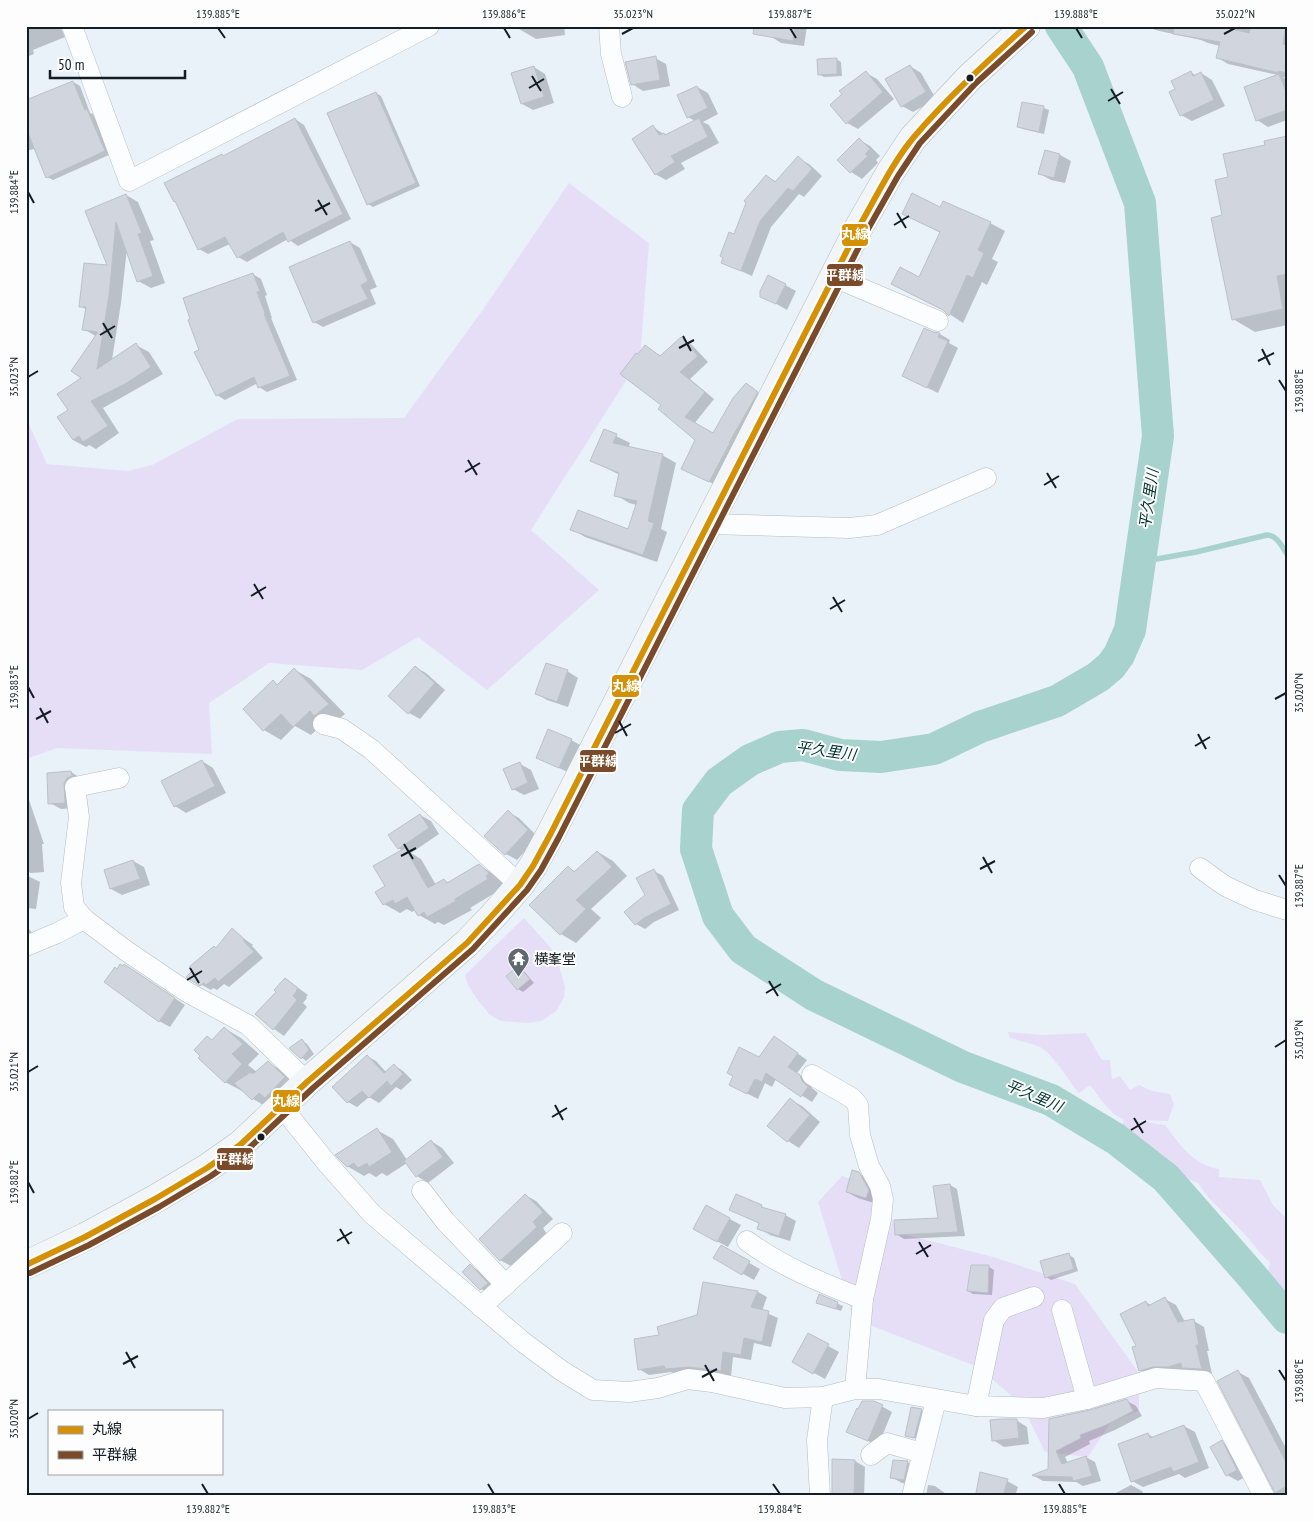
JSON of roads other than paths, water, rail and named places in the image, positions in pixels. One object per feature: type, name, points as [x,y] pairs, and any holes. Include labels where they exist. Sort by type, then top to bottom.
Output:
[{"type":"main road","points":[[26,1265],[138,1209],[207,1168],[240,1145],[307,1082],[467,943],[520,885],[551,833],[860,225],[890,171],[913,138],[1013,33]]},
{"type":"street","points":[[72,26],[129,181],[429,26]]},
{"type":"street","points":[[609,26],[611,54],[622,97]]},
{"type":"street","points":[[834,277],[938,321]]},
{"type":"street","points":[[708,524],[849,528],[877,525],[986,478]]},
{"type":"street","points":[[323,724],[342,729],[371,749],[520,885]]},
{"type":"street","points":[[119,778],[75,788],[79,818],[71,882],[74,907],[84,918],[125,950],[187,992],[248,1025],[307,1082]]},
{"type":"street","points":[[1200,868],[1225,886],[1256,900],[1287,910]]},
{"type":"street","points":[[26,946],[57,934],[84,918]]},
{"type":"street","points":[[812,1075],[852,1098],[858,1105],[860,1136],[869,1166],[880,1186],[883,1199],[881,1219],[863,1299],[856,1389]]},
{"type":"street","points":[[282,1107],[326,1162],[372,1214],[481,1307],[562,1371],[593,1390],[629,1392],[658,1388],[688,1379],[712,1382],[785,1398],[823,1397],[856,1389],[879,1389],[976,1406],[1043,1408],[1087,1399],[1156,1378],[1204,1381],[1264,1496]]},
{"type":"street","points":[[422,1191],[445,1221],[506,1285]]},
{"type":"street","points":[[481,1307],[562,1232]]},
{"type":"street","points":[[747,1241],[767,1256],[812,1279],[863,1299]]},
{"type":"street","points":[[976,1406],[994,1320],[1003,1308],[1034,1297]]},
{"type":"street","points":[[1062,1310],[1087,1399]]},
{"type":"street","points":[[820,1496],[817,1440],[823,1397]]},
{"type":"street","points":[[912,1496],[936,1400]]},
{"type":"street","points":[[871,1455],[887,1443],[922,1453]]},
{"type":"waterway","name":"平久里川","points":[[1061,26],[1088,67],[1140,203],[1158,436],[1130,630],[1119,655],[1111,666],[1098,677],[1057,701],[980,727],[934,749],[881,757],[840,755],[803,745],[780,747],[750,760],[719,782],[698,810],[696,849],[718,916],[743,949],[814,995],[963,1067],[1051,1100],[1116,1139],[1166,1178],[1287,1318]]},
{"type":"waterway","points":[[1140,562],[1196,552],[1267,535],[1274,537],[1287,554]]},
{"type":"place","name":"横峯堂","points":[[518,978]]}]
